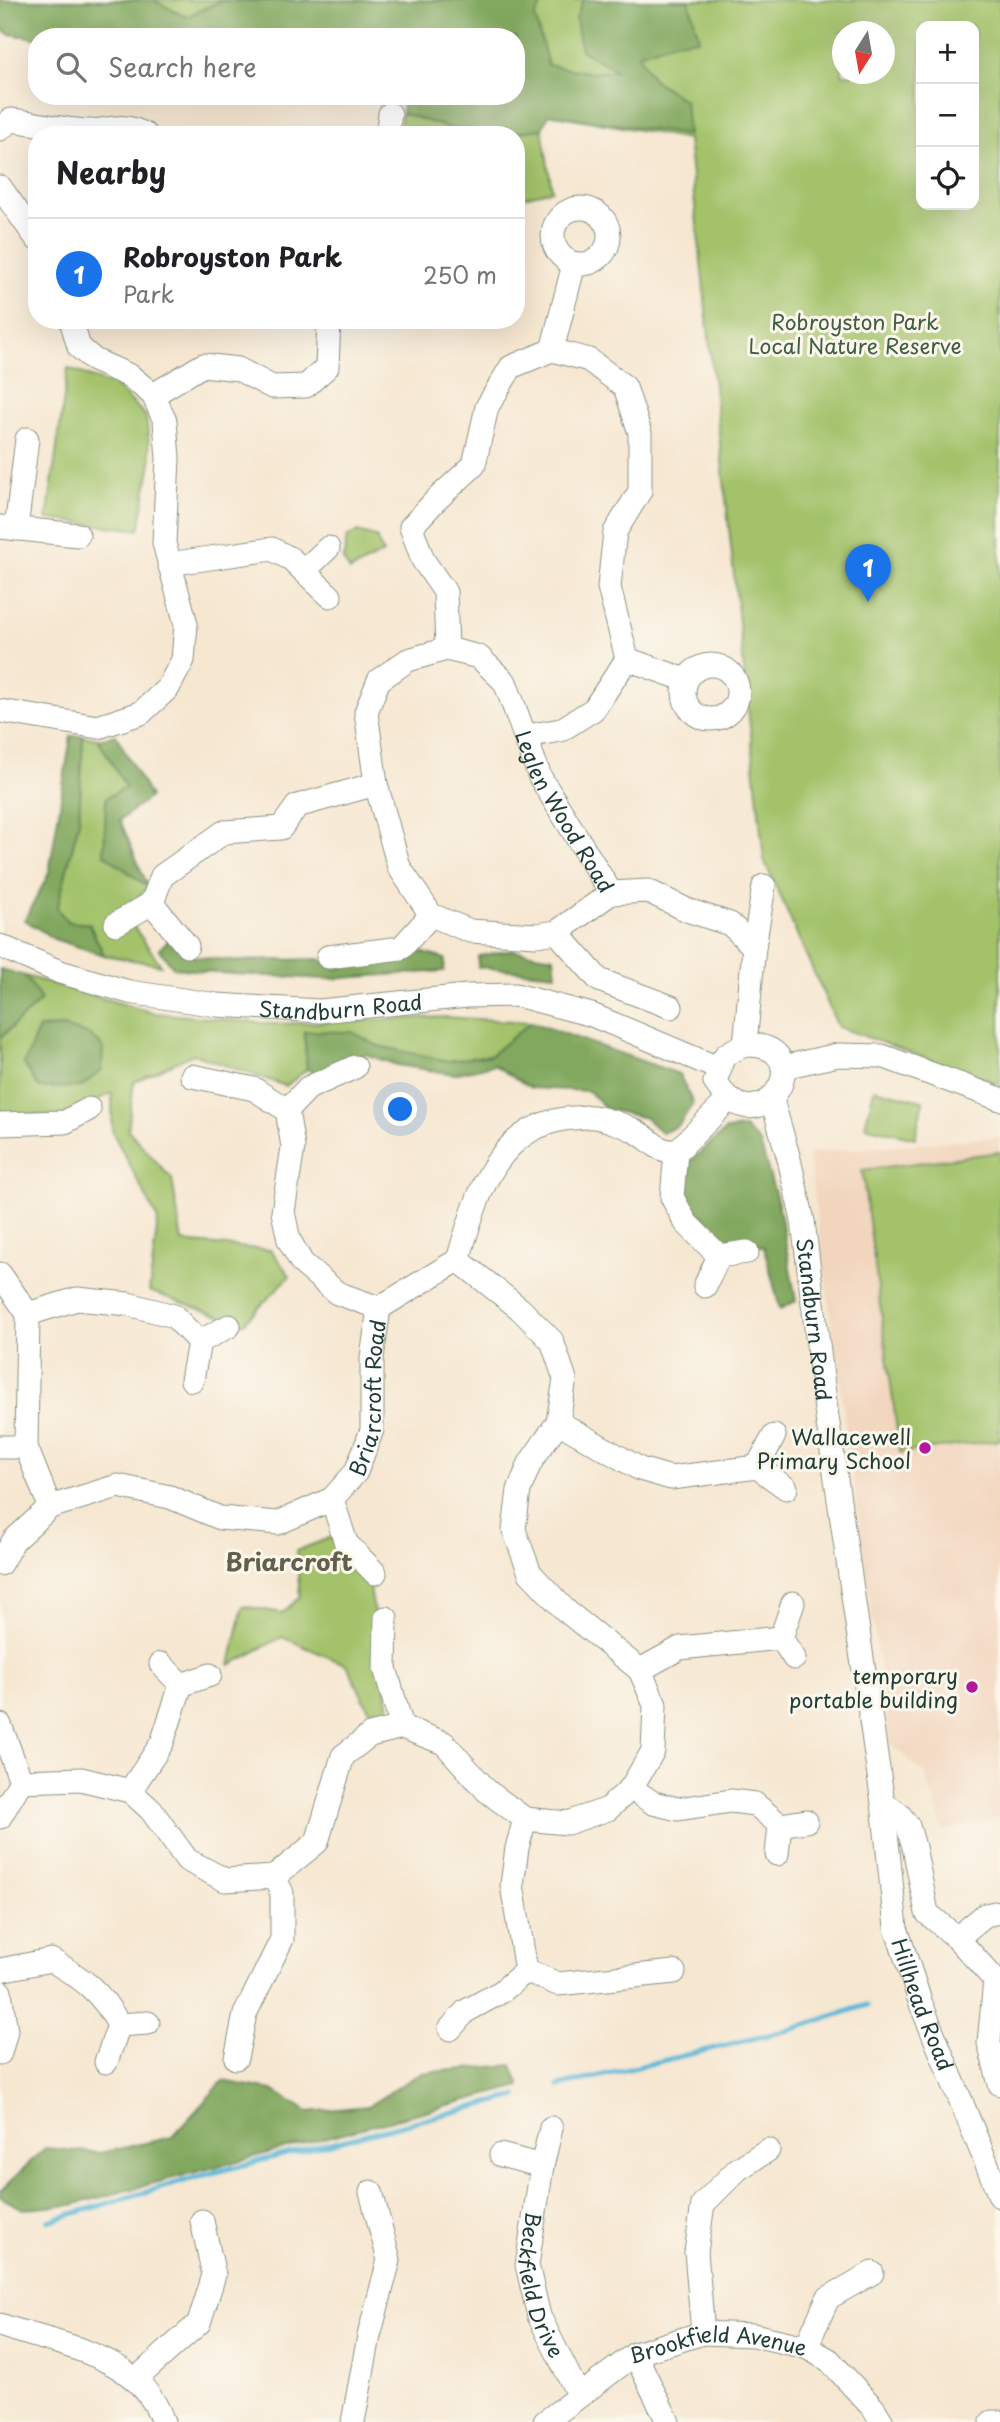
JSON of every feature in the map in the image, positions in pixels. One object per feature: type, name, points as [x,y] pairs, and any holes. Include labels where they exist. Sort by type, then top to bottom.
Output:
[{"type":"street","points":[[0,129],[11,120],[54,126]]},
{"type":"street","points":[[0,187],[28,226]]},
{"type":"street","points":[[552,350],[574,264]]},
{"type":"street","points":[[0,711],[98,727],[141,713],[168,688],[183,660],[186,624],[164,543],[168,458],[165,421],[153,395],[130,376],[94,360],[79,347],[74,329]]},
{"type":"street","points":[[153,395],[204,365],[237,369],[272,387],[306,386],[327,367],[329,329]]},
{"type":"street","points":[[526,736],[561,730],[594,709],[626,659],[609,587],[615,532],[640,491],[640,433],[625,387],[589,360],[552,350],[512,366],[486,407],[474,465],[411,527],[423,560],[445,593],[447,649],[408,660],[379,680],[366,712],[376,784],[399,867],[431,915],[470,931],[536,935],[557,932],[611,893]]},
{"type":"street","points":[[27,439],[8,528],[78,535]]},
{"type":"street","points":[[304,571],[328,548]]},
{"type":"street","points":[[169,564],[272,550],[291,559],[330,596]]},
{"type":"street","name":"Leglen Wood Road","points":[[447,649],[479,657],[505,682],[540,777],[611,893],[648,891],[687,911],[730,924],[754,947]]},
{"type":"street","points":[[626,659],[686,680]]},
{"type":"street","points":[[116,924],[152,903],[162,876],[224,832],[281,828],[297,806],[376,784]]},
{"type":"street","points":[[745,1045],[754,947],[764,886]]},
{"type":"street","points":[[152,903],[187,946]]},
{"type":"street","points":[[328,957],[401,948],[431,915]]},
{"type":"street","points":[[557,932],[599,980],[671,1007]]},
{"type":"street","name":"Standburn Road","points":[[0,946],[60,972],[129,992],[216,1005],[320,1011],[467,996],[516,995],[592,1015],[720,1069]]},
{"type":"street","points":[[745,1045],[760,1045],[777,1055],[783,1067],[782,1087],[772,1100],[755,1106],[741,1104],[730,1099],[715,1083],[720,1069],[723,1057],[728,1052],[745,1045]]},
{"type":"street","points":[[783,1067],[838,1055],[882,1056],[1000,1099]]},
{"type":"street","points":[[287,1110],[308,1088],[355,1067]]},
{"type":"street","points":[[192,1076],[254,1089],[287,1110],[293,1147],[283,1212],[289,1240],[302,1263],[337,1293],[379,1308]]},
{"type":"street","points":[[719,1256],[686,1223],[672,1197],[676,1152],[730,1099]]},
{"type":"street","name":"Standburn Road","points":[[772,1100],[803,1222],[883,1803]]},
{"type":"street","points":[[0,1124],[65,1122],[89,1109]]},
{"type":"street","points":[[21,1781],[81,1779],[130,1791],[151,1810],[187,1860],[225,1880],[274,1877],[317,1842],[344,1756],[369,1735],[402,1727],[444,1743],[488,1791],[525,1819],[567,1822],[608,1809],[631,1788],[653,1751],[655,1704],[640,1670],[565,1610],[530,1573],[514,1530],[522,1481],[530,1462],[558,1423],[565,1379],[552,1341],[519,1308],[458,1260],[475,1206],[495,1163],[525,1132],[557,1119],[594,1117],[635,1131],[662,1151],[676,1152]]},
{"type":"street","points":[[719,1256],[747,1252]]},
{"type":"street","points":[[705,1286],[719,1256]]},
{"type":"street","name":"Briarcroft Road","points":[[0,1564],[14,1540],[50,1507],[118,1486],[170,1497],[220,1518],[278,1523],[332,1499],[356,1472],[372,1430],[372,1358],[379,1308],[458,1260]]},
{"type":"street","points":[[0,1274],[28,1314],[26,1447],[50,1507]]},
{"type":"street","points":[[28,1314],[77,1299],[128,1304],[173,1316],[199,1342]]},
{"type":"street","points":[[199,1342],[229,1326]]},
{"type":"street","points":[[192,1380],[199,1342]]},
{"type":"street","points":[[558,1423],[640,1469],[671,1478],[757,1467],[786,1488]]},
{"type":"street","points":[[757,1467],[774,1436]]},
{"type":"street","points":[[0,1447],[26,1447]]},
{"type":"street","points":[[332,1499],[346,1543],[375,1573]]},
{"type":"street","points":[[781,1638],[793,1603]]},
{"type":"street","points":[[386,1618],[385,1668],[402,1727]]},
{"type":"street","points":[[640,1670],[680,1647],[781,1638]]},
{"type":"street","points":[[781,1638],[794,1658]]},
{"type":"street","points":[[161,1664],[181,1685]]},
{"type":"street","points":[[181,1685],[210,1675]]},
{"type":"street","points":[[130,1791],[162,1743],[181,1685]]},
{"type":"street","points":[[0,1725],[21,1781]]},
{"type":"street","points":[[0,1817],[21,1781]]},
{"type":"street","points":[[631,1788],[653,1803],[678,1809],[732,1801],[755,1804],[780,1825],[806,1821]]},
{"type":"street","points":[[883,1803],[899,1814],[908,1826],[927,1913],[998,1978],[989,2043],[1000,2084]]},
{"type":"street","name":"Hillhead Road","points":[[883,1803],[896,1928],[921,2004],[1000,2196]]},
{"type":"street","points":[[525,1819],[517,1847],[512,1885],[526,1971]]},
{"type":"street","points":[[777,1854],[780,1825]]},
{"type":"street","points":[[236,2058],[245,2014],[282,1939],[282,1894],[274,1877]]},
{"type":"street","points":[[957,1938],[985,1915],[1000,1912]]},
{"type":"street","points":[[0,1970],[51,1960],[79,1977],[108,2004],[119,2025],[106,2062]]},
{"type":"street","points":[[526,1971],[558,1984],[674,1972]]},
{"type":"street","points":[[450,2029],[466,2011],[501,1992],[526,1971]]},
{"type":"street","points":[[0,1992],[6,2031],[0,2053]]},
{"type":"street","points":[[119,2025],[148,2023]]},
{"type":"street","name":"Beckfield Drive","points":[[551,2128],[542,2166],[527,2265],[538,2316],[579,2396]]},
{"type":"street","points":[[703,2333],[696,2252],[703,2203],[738,2169],[768,2150]]},
{"type":"street","points":[[501,2155],[542,2166]]},
{"type":"street","points":[[353,2422],[369,2336],[389,2260],[371,2192]]},
{"type":"street","points":[[136,2379],[199,2323],[214,2275],[202,2221]]},
{"type":"street","points":[[806,2347],[828,2298],[872,2273]]},
{"type":"street","points":[[0,2326],[100,2356],[136,2379],[158,2407],[163,2422]]},
{"type":"street","name":"Brookfield Avenue","points":[[545,2422],[635,2354],[703,2333],[753,2335],[806,2347],[829,2360],[874,2409],[882,2422]]},
{"type":"street","points":[[635,2354],[668,2422]]},
{"type":"street","points":[[992,2422],[1000,2421]]},
{"type":"shaded area","name":"Wallacewell Primary School","points":[[1000,1137],[1000,1817],[943,1830],[925,1773],[890,1744],[808,1153]]},
{"type":"green space","name":"Robroyston Park Local Nature Reserve","points":[[0,0],[1000,0],[1000,1084],[838,1027],[764,860],[688,139],[549,114],[525,101],[525,28],[28,28],[28,37],[9,34],[0,28]]},
{"type":"green space","points":[[0,0],[153,0],[186,17],[220,1],[544,0],[535,17],[548,65],[592,73],[616,70],[581,50],[576,19],[583,0],[689,0],[699,39],[674,42],[638,54],[653,79],[685,101],[688,135],[549,114],[542,129],[525,131],[525,126],[442,126],[402,113],[402,105],[525,105],[525,28],[28,28],[28,37],[9,34],[0,27]]},
{"type":"green space","points":[[402,113],[442,126],[400,126]]},
{"type":"green space","points":[[542,129],[552,190],[525,197],[525,131]]},
{"type":"green space","points":[[68,368],[118,388],[146,416],[151,462],[139,530],[47,519]]},
{"type":"green space","points":[[357,532],[376,537],[383,553],[350,571],[343,560],[347,537]]},
{"type":"green space","points":[[116,735],[150,797],[120,820],[148,887],[104,854],[106,798],[126,787],[98,739]]},
{"type":"green space","points":[[71,736],[83,736],[79,821],[57,909],[68,922],[89,924],[104,955],[54,939],[25,920],[49,873]]},
{"type":"green space","points":[[83,736],[98,739],[126,787],[106,798],[148,887],[124,913],[161,965],[104,955],[89,924],[68,922],[57,909],[79,821]]},
{"type":"green space","points":[[171,938],[190,956],[235,961],[319,959],[337,969],[414,950],[445,959],[444,971],[327,979],[174,968],[159,949]]},
{"type":"green space","points":[[512,950],[554,957],[556,974],[478,967],[478,956]]},
{"type":"green space","points":[[0,969],[25,976],[41,1000],[0,1038]]},
{"type":"green space","points":[[25,976],[154,1013],[273,1024],[444,1017],[531,1022],[491,1055],[448,1061],[378,1046],[352,1032],[304,1032],[307,1069],[286,1086],[193,1054],[134,1082],[128,1130],[172,1179],[182,1242],[271,1250],[290,1276],[243,1324],[149,1291],[158,1220],[112,1131],[112,1093],[62,1116],[0,1113],[0,1038],[41,1000]]},
{"type":"green space","points":[[531,1022],[679,1074],[693,1103],[679,1125],[662,1133],[646,1118],[606,1109],[589,1091],[531,1088],[494,1065],[454,1074],[397,1065],[365,1054],[321,1075],[307,1069],[304,1031],[352,1032],[378,1046],[448,1061],[491,1055]]},
{"type":"green space","points":[[64,1027],[90,1035],[103,1047],[102,1070],[81,1087],[39,1088],[24,1064],[39,1028]]},
{"type":"green space","points":[[874,1089],[923,1101],[915,1138],[865,1126]]},
{"type":"green space","points":[[744,1128],[760,1143],[779,1207],[796,1301],[780,1309],[764,1247],[726,1240],[685,1198],[690,1161],[726,1130]]},
{"type":"green space","points":[[1000,1152],[1000,1440],[900,1453],[862,1170]]},
{"type":"green space","points":[[332,1537],[369,1581],[391,1722],[373,1718],[347,1665],[282,1637],[230,1665],[243,1606],[282,1613],[300,1597],[296,1551]]},
{"type":"green space","points":[[512,2065],[520,2086],[72,2205],[23,2209],[0,2197],[0,2191],[45,2148],[100,2153],[172,2137],[223,2081],[272,2090],[308,2112],[368,2106],[421,2073]]},
{"type":"waterway","points":[[559,2086],[793,2029],[867,2005]]},
{"type":"waterway","points":[[48,2221],[208,2174],[517,2096]]},
{"type":"place","name":"Robroyston Park","points":[[868,602]]},
{"type":"place","name":"Wallacewell Primary School","points":[[925,1448]]},
{"type":"place","name":"temporary portable building","points":[[972,1687]]},
{"type":"district","name":"Briarcroft","points":[[289,1561]]}]
